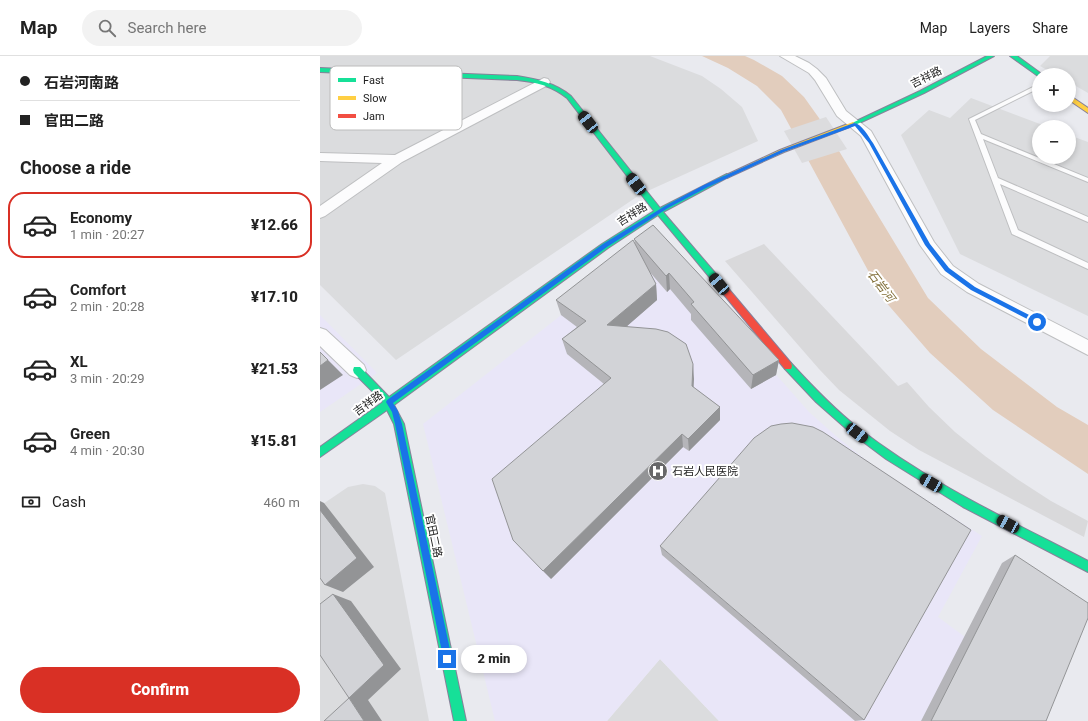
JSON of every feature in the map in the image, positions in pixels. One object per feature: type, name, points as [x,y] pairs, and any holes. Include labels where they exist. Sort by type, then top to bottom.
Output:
[{"type":"street","points":[[786,56],[805,65],[813,71],[820,78],[830,98],[841,113],[862,130],[871,143],[928,245],[947,270],[973,288],[1088,348]]},
{"type":"street","name":"吉祥路","points":[[320,452],[605,246],[659,211],[706,186],[793,146],[855,124],[922,92],[991,56]]},
{"type":"street","points":[[1013,56],[1032,69]]},
{"type":"street","points":[[320,70],[330,70]]},
{"type":"street","points":[[462,76],[517,78],[544,82],[554,86],[569,97],[659,211],[800,380],[847,426],[907,469],[1088,567]]},
{"type":"street","points":[[462,125],[544,82]]},
{"type":"street","points":[[1076,102],[1088,111]]},
{"type":"street","points":[[320,213],[397,159],[452,130]]},
{"type":"street","points":[[320,157],[397,159]]},
{"type":"street","points":[[320,335],[357,370]]},
{"type":"street","name":"官田二路","points":[[357,370],[389,402],[395,411],[460,721]]},
{"type":"lane","points":[[1032,89],[972,119],[1016,232],[1088,266]]},
{"type":"lane","points":[[978,135],[1088,180]]},
{"type":"lane","points":[[995,179],[1088,220]]},
{"type":"shaded area","points":[[320,56],[650,56],[702,76],[721,89],[742,107],[758,141],[641,194],[396,360],[320,285]]},
{"type":"shaded area","points":[[1050,56],[1088,56],[1088,93],[1076,86],[1076,68],[1044,68],[1040,66]]},
{"type":"shaded area","points":[[971,98],[1032,121],[1032,164],[1076,164],[1076,138],[1088,142],[1088,316],[960,254],[901,135],[929,110],[950,118]]},
{"type":"shaded area","name":"石岩人民医院","points":[[655,241],[809,412],[866,460],[982,536],[938,617],[1048,698],[1039,721],[719,721],[660,659],[607,721],[495,721],[423,424]]},
{"type":"shaded area","points":[[764,244],[898,386],[907,382],[929,407],[955,432],[985,456],[1051,501],[1088,521],[1084,537],[919,450],[890,431],[839,390],[725,261]]},
{"type":"shaded area","points":[[320,315],[377,373],[320,412]]},
{"type":"shaded area","points":[[363,484],[375,486],[385,493],[429,721],[320,721],[320,506],[348,487]]},
{"type":"shaded area","points":[[660,659],[719,721],[607,721]]},
{"type":"water","name":"石岩河","points":[[702,56],[745,56],[782,76],[804,97],[819,118],[928,298],[981,349],[1057,407],[1088,425],[1088,474],[993,410],[930,353],[884,300],[781,110],[757,86],[728,68]]},
{"type":"pier","points":[[826,117],[847,149],[802,163],[784,131]]},
{"type":"building","points":[[653,225],[779,360],[753,375],[691,304],[694,302],[669,273],[666,276],[634,239]]},
{"type":"building","points":[[633,240],[656,284],[607,325],[656,329],[668,332],[686,344],[693,364],[692,386],[720,407],[688,439],[682,434],[543,571],[513,540],[492,479],[611,378],[562,339],[586,321],[556,300]]},
{"type":"building","points":[[320,352],[328,360],[320,366]]},
{"type":"building","points":[[792,423],[813,427],[823,432],[971,530],[864,720],[660,546],[754,438],[771,426]]},
{"type":"building","points":[[320,510],[357,558],[325,585],[320,578]]},
{"type":"building","points":[[1015,555],[1088,603],[1088,618],[1046,721],[931,721]]},
{"type":"building","points":[[333,594],[384,665],[349,698],[320,655],[320,604]]},
{"type":"building","points":[[349,698],[364,721],[324,721]]},
{"type":"traffic: fast","points":[[853,124],[922,92],[991,56]]},
{"type":"traffic: fast","points":[[1013,56],[1032,69]]},
{"type":"traffic: fast","points":[[320,70],[330,70]]},
{"type":"traffic: fast","points":[[462,76],[517,78],[538,81],[557,89],[569,97],[636,184],[719,283]]},
{"type":"traffic: fast","points":[[320,453],[605,246],[659,211],[727,176]]},
{"type":"traffic: fast","points":[[788,366],[819,400],[853,429],[889,456],[928,481],[967,503],[1088,567]]},
{"type":"traffic: fast","points":[[357,370],[387,401],[399,424],[460,721]]},
{"type":"traffic: slow","points":[[1076,102],[1088,111]]},
{"type":"traffic: slow","points":[[727,176],[782,151],[853,124]]},
{"type":"traffic: jam","points":[[719,283],[788,366]]},
{"type":"place","name":"石岩人民医院","points":[[658,471]]},
{"type":"route","points":[[447,659],[399,424],[395,411],[389,402],[623,233],[667,207],[706,186],[793,146],[855,124],[866,134],[928,245],[937,259],[947,270],[973,288],[1037,322]]}]
